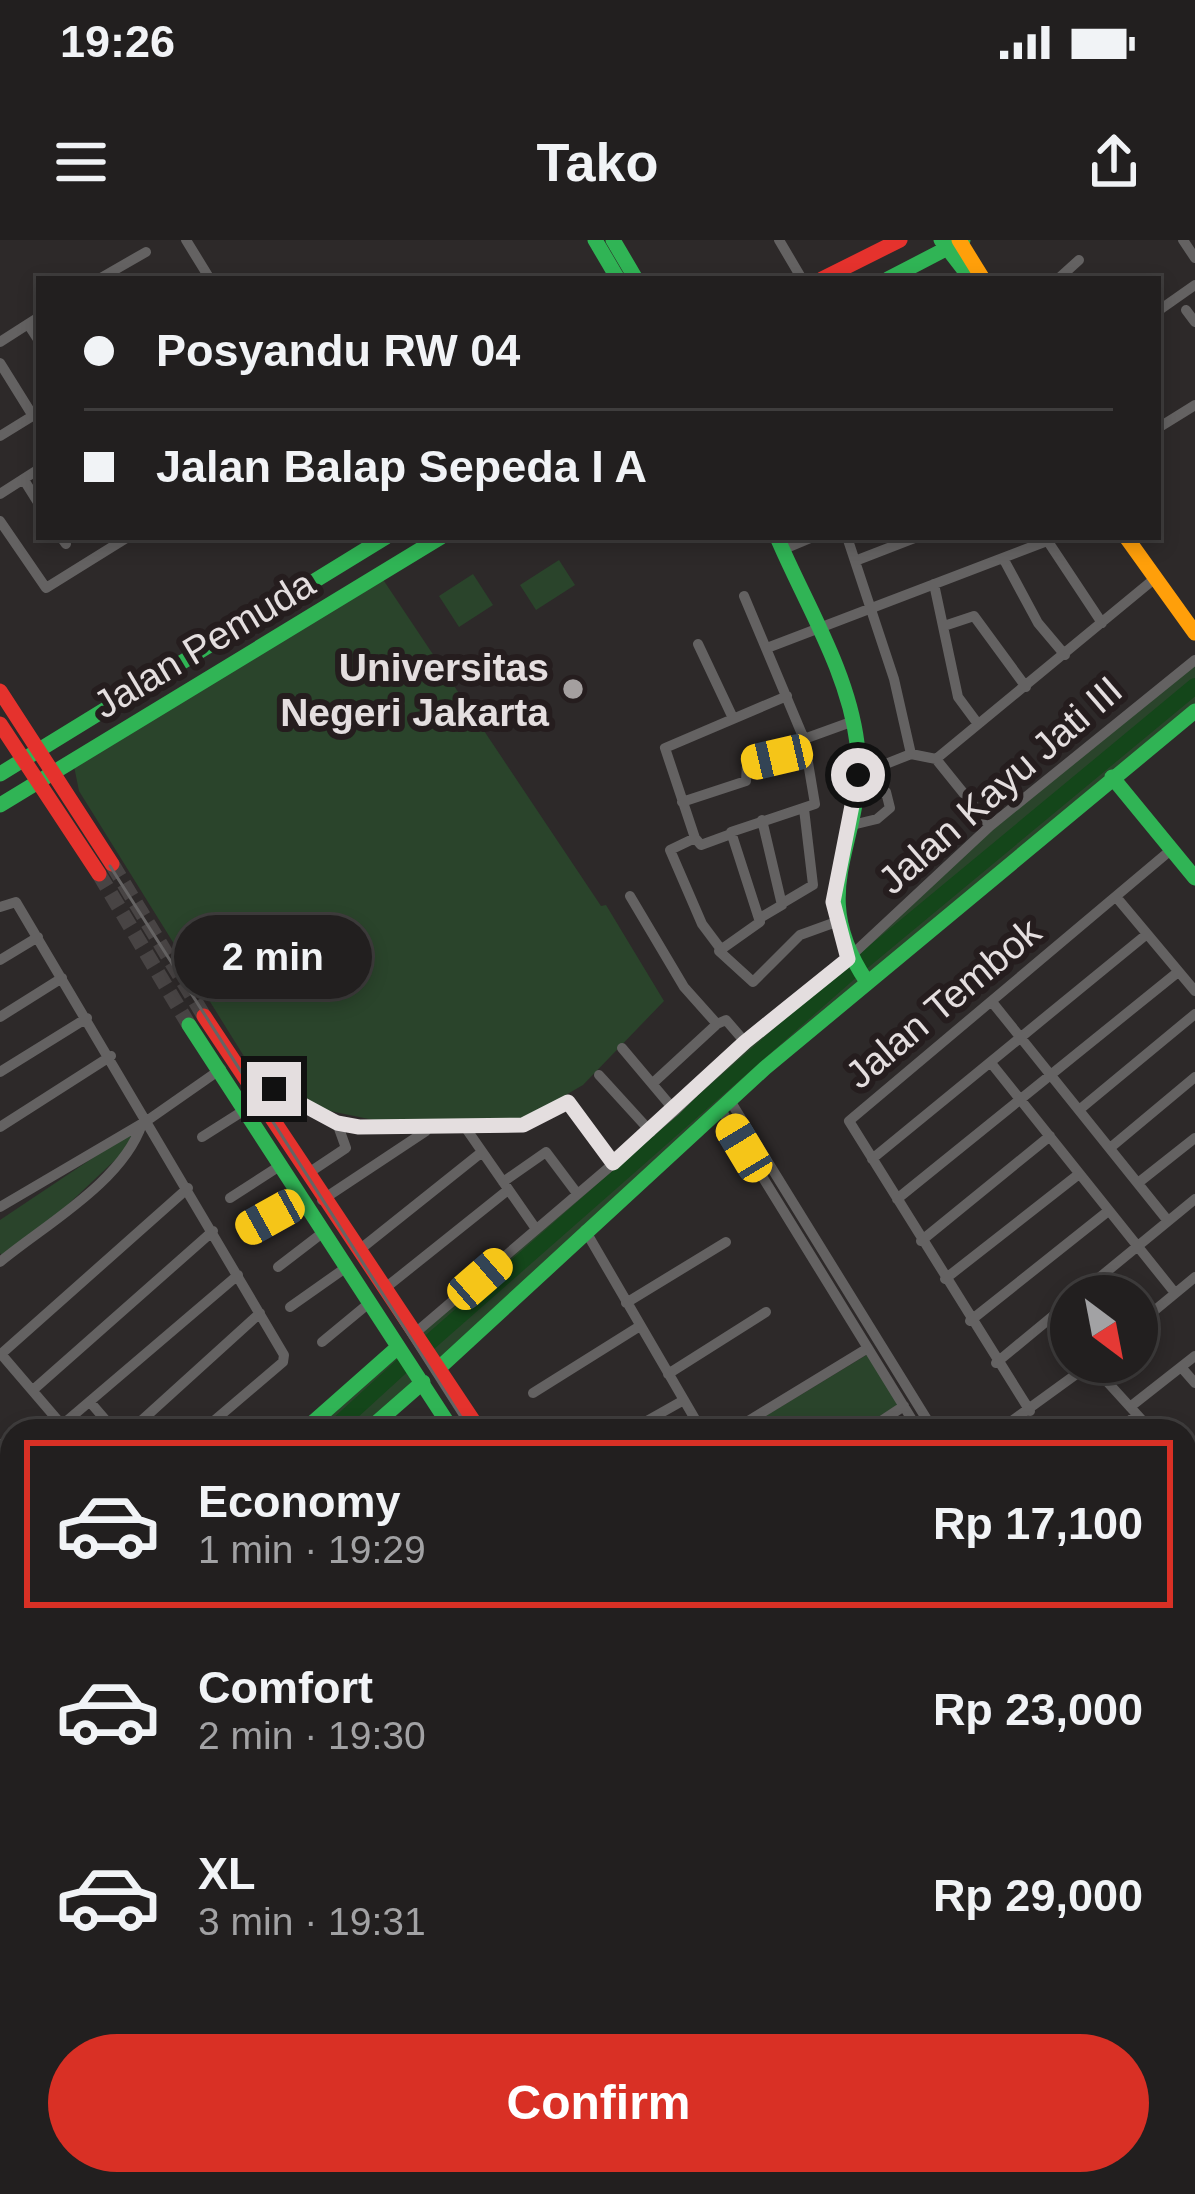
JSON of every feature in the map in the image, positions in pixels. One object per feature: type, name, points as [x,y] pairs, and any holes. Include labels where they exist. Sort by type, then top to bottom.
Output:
[{"type":"main road","points":[[595,240],[616,276]]},
{"type":"main road","points":[[828,276],[900,240]]},
{"type":"main road","points":[[893,276],[955,242]]},
{"type":"main road","points":[[955,242],[970,276]]},
{"type":"main road","points":[[955,242],[981,276]]},
{"type":"main road","points":[[622,243],[635,276]]},
{"type":"main road","name":"Jalan Pemuda","points":[[0,805],[436,540]]},
{"type":"main road","points":[[1128,540],[1195,633]]},
{"type":"main road","points":[[780,543],[818,628],[851,722],[858,775],[834,887],[836,922],[848,960],[865,980]]},
{"type":"main road","name":"Jalan Pemuda","points":[[0,774],[357,545]]},
{"type":"main road","points":[[0,691],[105,869]]},
{"type":"main road","points":[[435,1365],[865,980],[1195,711]]},
{"type":"main road","points":[[0,724],[22,760],[47,777]]},
{"type":"main road","points":[[1112,777],[1195,878]]},
{"type":"main road","points":[[444,1419],[218,1071],[197,1020],[233,1061],[472,1419]]},
{"type":"main road","points":[[344,1269],[359,1254]]},
{"type":"main road","points":[[317,1419],[401,1351]]},
{"type":"main road","points":[[379,1419],[420,1378]]},
{"type":"street","points":[[186,240],[208,276]]},
{"type":"street","points":[[779,240],[800,276]]},
{"type":"street","points":[[1183,240],[1195,259]]},
{"type":"street","points":[[106,276],[146,252]]},
{"type":"street","points":[[1061,276],[1079,260]]},
{"type":"street","points":[[1161,308],[1195,285]]},
{"type":"street","points":[[1186,310],[1195,322]]},
{"type":"street","points":[[0,342],[34,320]]},
{"type":"street","points":[[0,363],[36,414],[0,436]]},
{"type":"street","points":[[1161,428],[1195,404]]},
{"type":"street","points":[[0,494],[36,471]]},
{"type":"street","points":[[23,480],[36,500]]},
{"type":"street","points":[[0,521],[46,588],[123,540]]},
{"type":"street","points":[[848,540],[911,754]]},
{"type":"street","points":[[855,562],[910,540]]},
{"type":"street","points":[[767,648],[1044,540]]},
{"type":"street","points":[[1047,540],[1102,623]]},
{"type":"street","points":[[1003,558],[1039,623],[1065,655]]},
{"type":"street","points":[[936,759],[1153,580]]},
{"type":"street","points":[[934,584],[958,701],[978,724]]},
{"type":"street","points":[[744,596],[767,648],[787,696],[806,744],[816,801],[701,845],[665,748],[787,696]]},
{"type":"street","points":[[944,626],[974,616],[1026,687]]},
{"type":"street","points":[[698,644],[731,716]]},
{"type":"street","name":"Jalan Kayu Jati III","points":[[417,1338],[575,1192],[675,1112],[745,1042],[848,960],[990,826],[1195,660]]},
{"type":"street","points":[[682,802],[746,781],[747,764],[851,722]]},
{"type":"street","points":[[858,775],[911,754],[936,759],[990,826]]},
{"type":"street","points":[[848,826],[877,819],[890,808],[886,792],[853,798]]},
{"type":"street","points":[[760,918],[813,885],[804,809]]},
{"type":"street","points":[[762,820],[782,904]]},
{"type":"street","points":[[720,948],[759,925],[760,918],[731,834]]},
{"type":"street","points":[[695,838],[670,850],[702,924],[753,982],[800,935],[836,922]]},
{"type":"street","name":"Jalan Tembok","points":[[1030,1411],[970,1321],[850,1118],[1172,849]]},
{"type":"street","points":[[630,896],[684,987],[717,1024]]},
{"type":"street","points":[[1117,898],[1195,992]]},
{"type":"street","points":[[0,907],[14,900],[38,937],[284,1355],[284,1362],[216,1419]]},
{"type":"street","points":[[872,1159],[1147,934]]},
{"type":"street","points":[[0,960],[38,937]]},
{"type":"street","points":[[897,1199],[1178,971]]},
{"type":"street","points":[[0,1017],[62,978]]},
{"type":"street","points":[[992,1002],[1168,1221]]},
{"type":"street","points":[[1079,1110],[1195,1014]]},
{"type":"street","points":[[0,1072],[87,1018]]},
{"type":"street","points":[[653,1083],[717,1024],[728,1021],[745,1042]]},
{"type":"street","points":[[622,1048],[675,1112]]},
{"type":"street","points":[[0,1127],[111,1056]]},
{"type":"street","points":[[0,1207],[145,1122],[233,1061]]},
{"type":"street","points":[[991,1064],[1175,1293]]},
{"type":"street","points":[[599,1075],[651,1132]]},
{"type":"street","points":[[1110,1148],[1195,1077]]},
{"type":"street","points":[[248,1084],[274,1089],[337,1123],[429,1129],[523,1125],[568,1102],[613,1163]]},
{"type":"street","points":[[724,1103],[912,1419]]},
{"type":"street","points":[[724,1103],[926,1419]]},
{"type":"street","points":[[202,1137],[243,1111]]},
{"type":"street","points":[[1,1259],[102,1179],[135,1144],[145,1122]]},
{"type":"street","points":[[306,1174],[346,1148],[337,1123]]},
{"type":"street","points":[[465,1127],[536,1229]]},
{"type":"street","points":[[322,1200],[429,1129]]},
{"type":"street","points":[[921,1241],[1050,1136]]},
{"type":"street","points":[[1138,1183],[1195,1138]]},
{"type":"street","points":[[359,1254],[482,1152]]},
{"type":"street","points":[[383,1290],[546,1152],[575,1192]]},
{"type":"street","points":[[230,1198],[278,1167]]},
{"type":"street","points":[[946,1279],[1079,1174]]},
{"type":"street","points":[[57,1419],[0,1354],[188,1188]]},
{"type":"street","points":[[1103,1275],[1195,1199]]},
{"type":"street","points":[[247,1230],[299,1200]]},
{"type":"street","points":[[970,1321],[1107,1212]]},
{"type":"street","points":[[585,1230],[695,1419]]},
{"type":"street","points":[[33,1390],[213,1231]]},
{"type":"street","points":[[278,1267],[321,1234]]},
{"type":"street","points":[[626,1303],[726,1242]]},
{"type":"street","points":[[290,1307],[344,1269]]},
{"type":"street","points":[[74,1419],[238,1274]]},
{"type":"street","points":[[1158,1307],[1195,1277]]},
{"type":"street","points":[[322,1342],[368,1304]]},
{"type":"street","points":[[668,1373],[766,1312]]},
{"type":"street","points":[[143,1419],[260,1313]]},
{"type":"street","points":[[996,1363],[1050,1319]]},
{"type":"street","points":[[533,1393],[640,1326]]},
{"type":"street","points":[[752,1419],[868,1348]]},
{"type":"street","points":[[1127,1419],[1195,1356]]},
{"type":"street","points":[[1181,1367],[1195,1383]]},
{"type":"street","points":[[1017,1419],[1066,1383]]},
{"type":"street","points":[[1110,1383],[1141,1419]]},
{"type":"street","points":[[650,1419],[684,1400]]},
{"type":"street","points":[[90,1402],[105,1419]]},
{"type":"street","points":[[884,1419],[904,1406]]},
{"type":"shaded area","points":[[559,560],[575,585],[536,610],[520,585]]},
{"type":"shaded area","points":[[473,574],[493,605],[459,627],[439,596]]},
{"type":"shaded area","points":[[380,575],[601,906],[606,905],[664,1001],[583,1085],[526,1118],[437,1133],[325,1110],[245,1058],[79,791],[73,761]]},
{"type":"shaded area","points":[[1195,660],[1195,711],[765,1068],[438,1369],[414,1334],[745,1042],[795,1005],[990,826]]},
{"type":"shaded area","points":[[139,1127],[130,1146],[6,1263],[0,1253],[0,1220]]},
{"type":"shaded area","points":[[398,1347],[423,1382],[381,1419],[317,1419]]},
{"type":"shaded area","points":[[868,1354],[898,1405],[875,1419],[761,1419]]},
{"type":"waterway","points":[[430,1342],[855,968],[1195,686]]},
{"type":"waterway","points":[[344,1419],[402,1366]]},
{"type":"tunnel","points":[[112,864],[204,1016]]},
{"type":"tunnel","points":[[99,874],[189,1025]]},
{"type":"tram line","points":[[110,866],[462,1419]]},
{"type":"traffic: fast","points":[[595,240],[616,276]]},
{"type":"traffic: fast","points":[[613,240],[634,276]]},
{"type":"traffic: fast","points":[[941,240],[969,276]]},
{"type":"traffic: fast","points":[[894,276],[963,240]]},
{"type":"traffic: fast","points":[[0,774],[381,540]]},
{"type":"traffic: fast","points":[[0,805],[436,540]]},
{"type":"traffic: fast","points":[[778,540],[835,664],[852,716],[858,777],[838,890],[848,948],[867,982]]},
{"type":"traffic: fast","points":[[438,1369],[765,1068],[1195,711]]},
{"type":"traffic: fast","points":[[1112,777],[1195,878]]},
{"type":"traffic: fast","points":[[189,1025],[445,1419]]},
{"type":"traffic: fast","points":[[317,1419],[398,1347]]},
{"type":"traffic: fast","points":[[381,1419],[423,1382]]},
{"type":"traffic: slow","points":[[959,240],[981,276]]},
{"type":"traffic: slow","points":[[1128,540],[1195,633]]},
{"type":"traffic: jam","points":[[828,276],[900,240]]},
{"type":"traffic: jam","points":[[0,691],[112,864]]},
{"type":"traffic: jam","points":[[0,724],[99,874]]},
{"type":"traffic: jam","points":[[204,1016],[472,1419]]},
{"type":"place","name":"Universitas Negeri Jakarta","points":[[573,689]]},
{"type":"route","points":[[274,1089],[337,1123],[359,1127],[523,1125],[568,1102],[613,1163],[675,1112],[745,1042],[848,959],[833,902],[858,775]]}]
